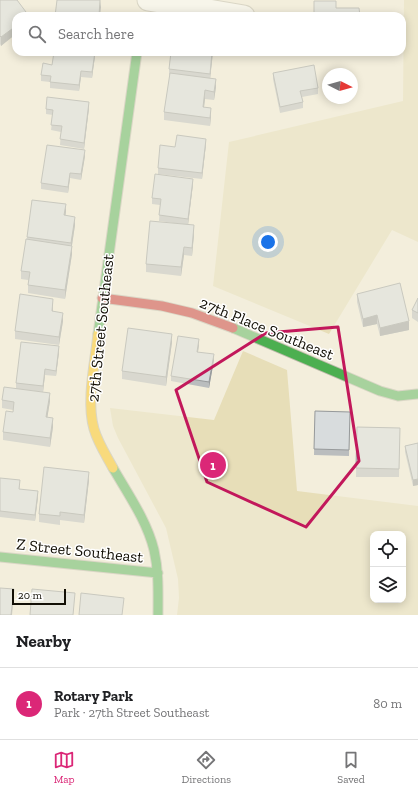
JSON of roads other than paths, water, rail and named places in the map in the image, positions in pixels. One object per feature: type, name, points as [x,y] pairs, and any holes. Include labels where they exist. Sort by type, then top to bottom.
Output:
[{"type":"street","points":[[142,12],[144,0]]},
{"type":"street","points":[[148,0],[220,12]]},
{"type":"street","name":"27th Street Southeast","points":[[136,56],[102,298],[92,385],[91,412],[94,429],[101,446],[147,529],[154,550],[158,573],[158,615]]},
{"type":"street","name":"27th Place Southeast","points":[[102,298],[162,306],[192,313],[241,332],[380,391],[398,396],[417,394]]},
{"type":"street","name":"Z Street Southeast","points":[[0,558],[158,573]]},
{"type":"place","name":"Rotary Park","points":[[213,465]]}]
